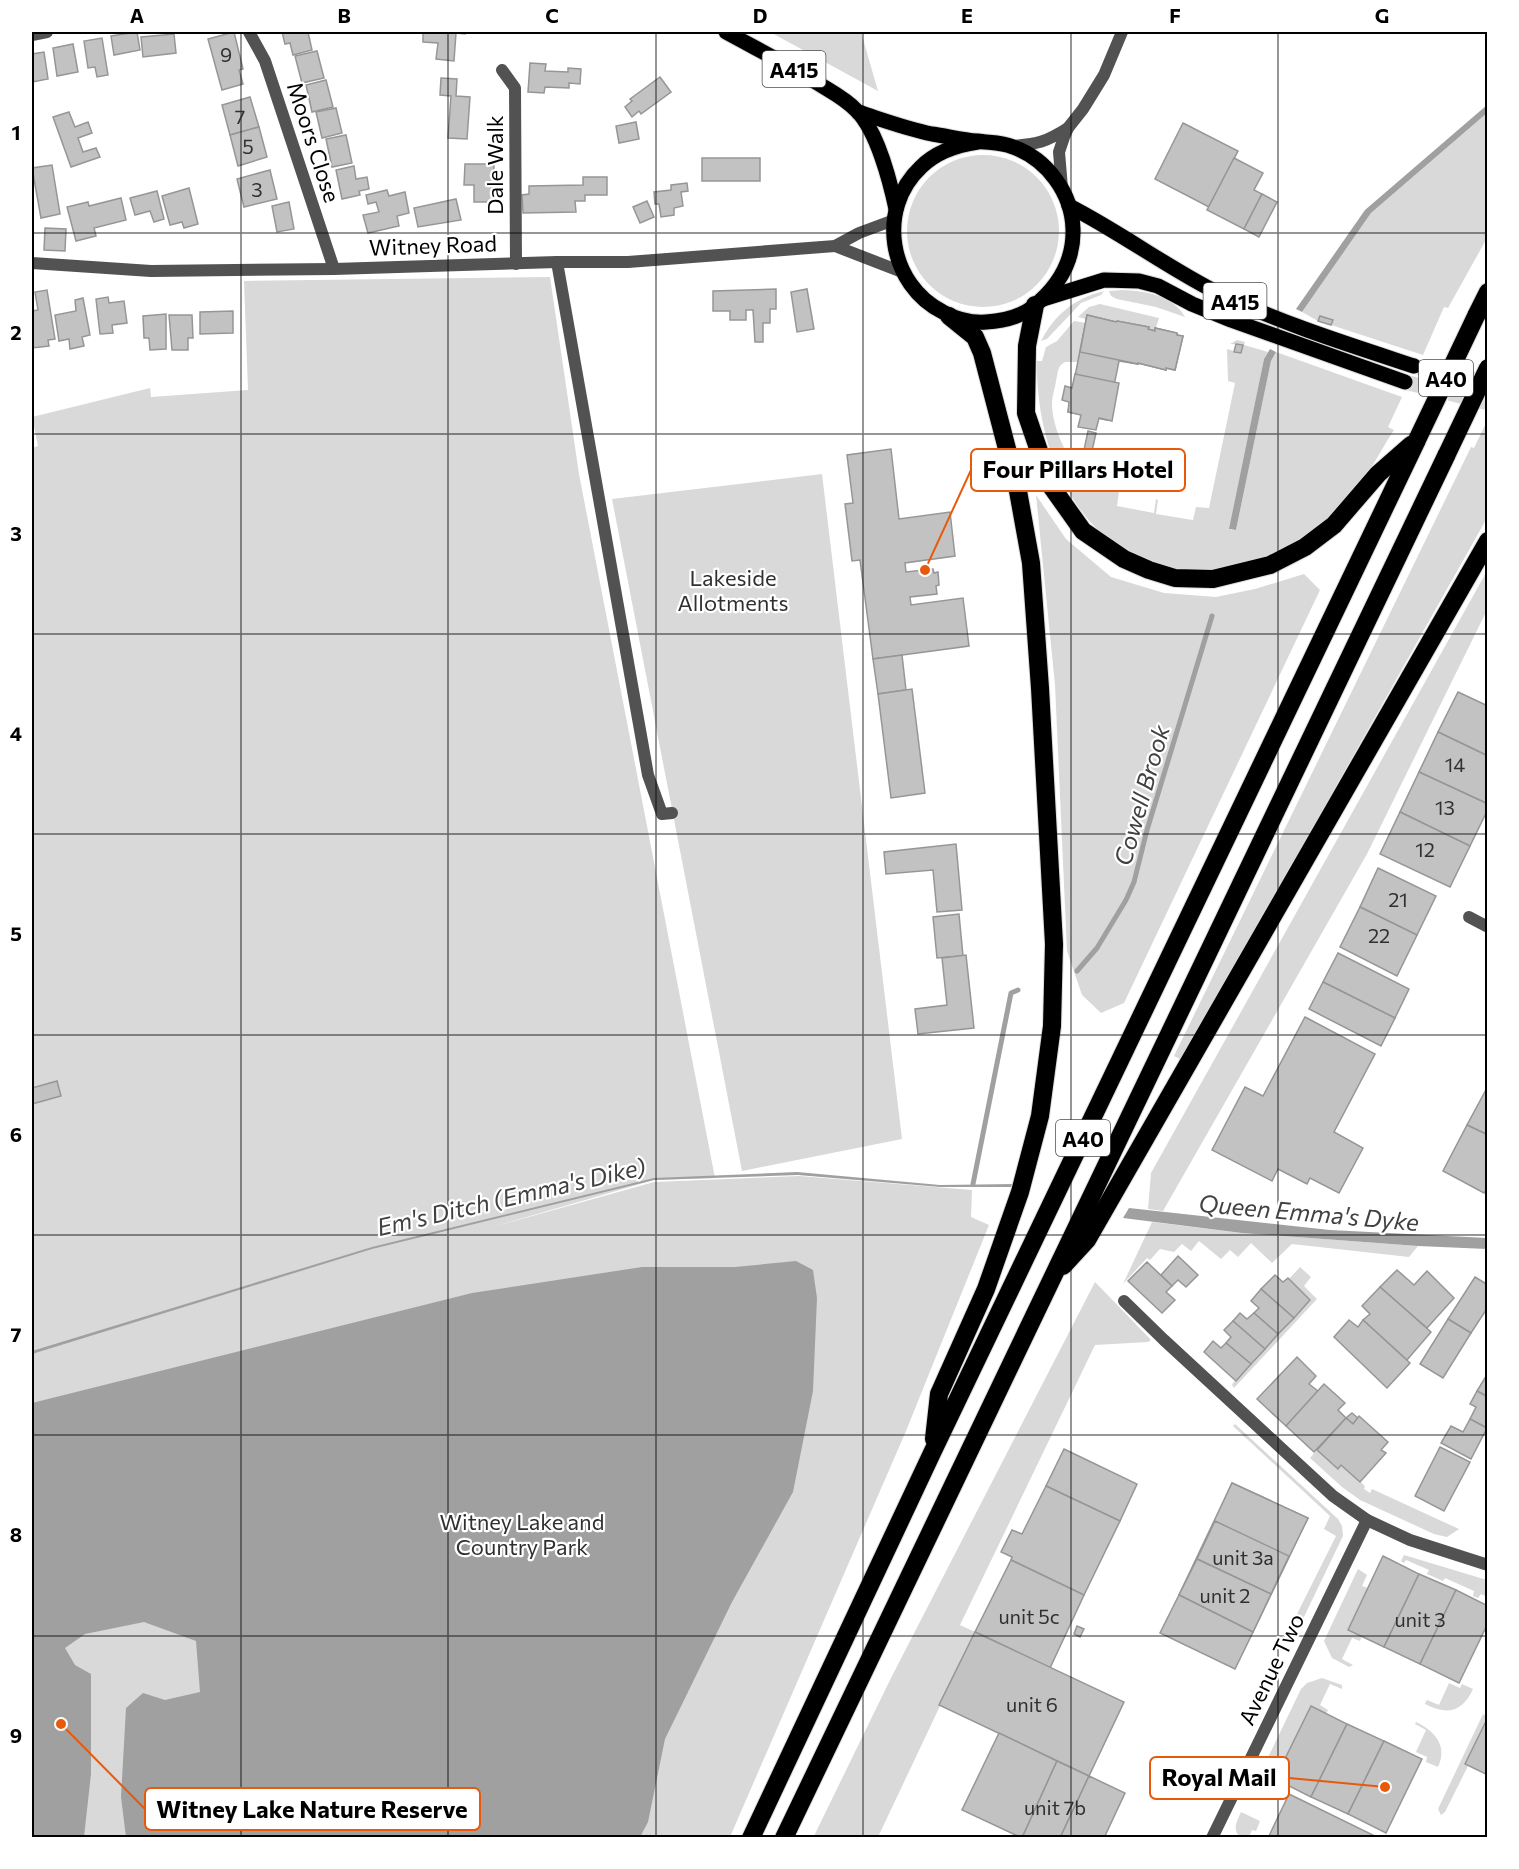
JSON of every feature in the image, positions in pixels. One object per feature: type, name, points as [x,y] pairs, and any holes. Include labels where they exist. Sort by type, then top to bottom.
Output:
[{"type":"highway","name":"A40","points":[[751,1838],[932,1453],[1488,292]]},
{"type":"highway","points":[[1039,302],[1028,346],[1026,413],[1051,486],[1083,531],[1124,559],[1149,570],[1175,578],[1213,579],[1270,565],[1305,547],[1334,525],[1378,474],[1416,440]]},
{"type":"highway","points":[[932,1453],[939,1394],[986,1289],[1020,1192],[1040,1116],[1052,1026],[1054,944],[1031,563],[1018,491],[982,353],[975,337],[949,316]]},
{"type":"highway","name":"A40","points":[[784,1838],[1488,368]]},
{"type":"highway","points":[[1049,1282],[1087,1240],[1488,541]]},
{"type":"main road","name":"A415","points":[[726,32],[811,79],[844,99],[858,112],[871,133],[883,162],[895,214]]},
{"type":"main road","name":"A415","points":[[858,112],[911,129],[978,142]]},
{"type":"main road","points":[[978,142],[995,142],[1012,146],[1028,153],[1054,175],[1070,206],[1073,231],[1070,256],[1055,287],[1039,302],[1014,317],[998,321],[980,322],[949,316],[934,308],[911,286],[902,272],[893,242],[895,214],[910,180],[926,162],[947,149],[978,142]]},
{"type":"main road","name":"A415","points":[[1070,206],[1176,270],[1239,303],[1324,337],[1414,366]]},
{"type":"main road","name":"A415","points":[[1039,302],[1104,280],[1139,281],[1158,286],[1192,304],[1231,320],[1405,382]]},
{"type":"street","points":[[32,35],[47,32]]},
{"type":"street","name":"Moors Close","points":[[249,32],[265,61],[334,269]]},
{"type":"street","points":[[1063,189],[1059,152],[1068,128],[1104,75],[1122,32]]},
{"type":"street","name":"Dale Walk","points":[[502,70],[515,88],[516,264]]},
{"type":"street","points":[[1012,146],[1038,144],[1068,128]]},
{"type":"street","name":"Witney Road","points":[[32,263],[151,271],[628,262],[835,246],[895,214]]},
{"type":"street","name":"Witney Road","points":[[835,246],[902,272]]},
{"type":"street","points":[[557,262],[648,775],[662,814],[672,813]]},
{"type":"street","points":[[1469,917],[1488,927]]},
{"type":"street","points":[[1124,1300],[1164,1340],[1333,1496],[1368,1520],[1410,1540],[1488,1565]]},
{"type":"street","name":"Avenue Two","points":[[1212,1838],[1368,1520]]},
{"type":"green space","points":[[770,32],[861,32],[878,91]]},
{"type":"green space","points":[[1487,113],[1487,238],[1448,308],[1444,307],[1423,355],[1331,325],[1332,320],[1318,321],[1302,312],[1371,213]]},
{"type":"green space","points":[[983,155],[998,156],[1012,161],[1037,177],[1053,202],[1058,216],[1058,246],[1053,260],[1037,285],[1012,301],[998,306],[983,307],[968,306],[954,301],[929,285],[913,260],[908,246],[907,231],[908,216],[913,202],[929,177],[954,161],[968,156]]},
{"type":"green space","points":[[550,277],[579,474],[715,1178],[654,1180],[489,1228],[654,1182],[799,1176],[972,1190],[971,1217],[989,1225],[906,1431],[730,1837],[32,1837],[32,448],[38,446],[32,417],[150,388],[151,397],[248,390],[244,281]]},
{"type":"green space","points":[[1104,291],[1101,295],[1081,303],[1047,339],[1041,341],[1052,323],[1066,309],[1084,298]]},
{"type":"green space","points":[[1109,291],[1149,293],[1166,299],[1185,317],[1156,307],[1117,299],[1111,296]]},
{"type":"green space","points":[[1100,304],[1159,318],[1155,331],[1148,327],[1088,315],[1086,319],[1078,317],[1089,307]]},
{"type":"green space","points":[[1074,321],[1086,323],[1078,362],[1065,362],[1059,368],[1052,398],[1056,428],[1068,455],[1084,478],[1105,491],[1119,492],[1117,506],[1154,513],[1156,499],[1158,500],[1156,514],[1193,520],[1196,507],[1209,508],[1235,383],[1228,381],[1227,349],[1241,353],[1243,345],[1230,344],[1237,340],[1245,342],[1244,345],[1268,352],[1264,359],[1230,530],[1236,530],[1271,361],[1276,352],[1402,397],[1388,427],[1394,430],[1359,486],[1332,517],[1317,531],[1267,561],[1225,568],[1181,569],[1143,559],[1110,540],[1083,514],[1063,481],[1048,443],[1039,403],[1037,361],[1042,361],[1046,347],[1057,341]]},
{"type":"green space","points":[[1486,423],[1487,518],[1182,1060],[1174,1056],[1471,447],[1474,448]]},
{"type":"green space","name":"Lakeside Allotments","points":[[822,474],[902,1139],[742,1171],[612,499]]},
{"type":"green space","points":[[1036,495],[1066,539],[1111,577],[1164,593],[1216,597],[1255,589],[1304,574],[1320,590],[1124,1003],[1101,1013],[1082,995],[1067,951],[1055,685]]},
{"type":"green space","points":[[1487,571],[1487,610],[1367,854],[1163,1211],[1148,1209],[1151,1173]]},
{"type":"green space","points":[[1152,1222],[1242,1233],[1418,1246],[1409,1257],[1292,1244],[1272,1263],[1251,1243],[1238,1257],[1230,1250],[1221,1259],[1199,1241],[1191,1251],[1182,1244],[1174,1252],[1160,1249],[1150,1260],[1147,1258],[1123,1284]]},
{"type":"green space","points":[[1300,1267],[1311,1277],[1304,1286],[1317,1299],[1234,1388],[1233,1383],[1310,1300],[1289,1279]]},
{"type":"green space","points":[[1095,1282],[1151,1340],[1095,1345],[960,1625],[975,1632],[878,1837],[813,1838],[891,1678]]},
{"type":"green space","points":[[1235,1424],[1338,1519],[1342,1526],[1343,1536],[1301,1623],[1294,1620],[1336,1536],[1324,1529],[1330,1516],[1233,1426]]},
{"type":"green space","points":[[1317,1450],[1337,1468],[1342,1465],[1370,1493],[1372,1489],[1459,1529],[1447,1537],[1434,1534],[1360,1500],[1310,1458]]},
{"type":"green space","points":[[1404,1555],[1487,1580],[1487,1597],[1481,1594],[1478,1598],[1473,1596],[1474,1591],[1445,1578],[1443,1581],[1427,1574],[1429,1570],[1406,1560],[1404,1563],[1401,1561]]},
{"type":"green space","points":[[1358,1569],[1367,1575],[1362,1586],[1368,1588],[1348,1629],[1362,1636],[1360,1641],[1352,1638],[1342,1659],[1353,1665],[1349,1667],[1332,1658],[1324,1641]]},
{"type":"green space","points":[[1322,1678],[1342,1685],[1342,1689],[1330,1684],[1320,1705],[1328,1710],[1326,1714],[1310,1707],[1274,1783],[1259,1776],[1301,1689],[1307,1683]]},
{"type":"green space","points":[[1449,1683],[1460,1688],[1462,1684],[1473,1689],[1464,1703],[1453,1710],[1440,1710],[1425,1704],[1427,1700],[1439,1705]]},
{"type":"green space","points":[[1483,1714],[1487,1717],[1465,1764],[1468,1766],[1445,1812],[1441,1815],[1438,1809]]},
{"type":"green space","points":[[1416,1722],[1429,1730],[1438,1740],[1441,1759],[1438,1767],[1426,1762],[1427,1757],[1416,1752],[1426,1730],[1415,1724]]},
{"type":"green space","points":[[1241,1812],[1260,1821],[1256,1831],[1252,1830],[1249,1837],[1240,1837],[1236,1831]]},
{"type":"shaded area","points":[[1487,105],[1487,113],[1371,213],[1302,312],[1296,309],[1365,210]]},
{"type":"shaded area","points":[[1270,349],[1276,352],[1271,361],[1236,530],[1229,529],[1264,359]]},
{"type":"shaded area","points":[[797,1172],[940,1185],[1015,1184],[1014,1187],[940,1187],[798,1175],[654,1180],[372,1249],[32,1354],[32,1351],[372,1247],[654,1178]]},
{"type":"shaded area","points":[[1129,1208],[1330,1230],[1487,1238],[1487,1249],[1242,1233],[1123,1218]]},
{"type":"shaded area","name":"Witney Lake and Country Park","points":[[796,1261],[813,1270],[817,1298],[813,1391],[793,1492],[732,1602],[665,1739],[648,1822],[640,1837],[126,1837],[121,1797],[126,1708],[143,1693],[165,1700],[200,1692],[196,1641],[144,1622],[85,1634],[65,1648],[75,1665],[91,1674],[91,1774],[84,1837],[32,1837],[32,1403],[472,1293],[642,1267],[735,1267]]},
{"type":"building","points":[[137,32],[140,50],[114,55],[111,36]]},
{"type":"building","points":[[234,32],[243,69],[239,70],[243,84],[222,90],[208,39]]},
{"type":"building","points":[[282,32],[308,32],[312,50],[293,55],[290,43],[285,44]]},
{"type":"building","points":[[423,32],[465,32],[465,34],[456,33],[454,61],[436,59],[438,43],[423,42]]},
{"type":"building","points":[[174,34],[176,53],[143,57],[141,37]]},
{"type":"building","points":[[102,38],[108,75],[97,77],[95,67],[88,68],[84,41]]},
{"type":"building","points":[[73,44],[78,72],[57,76],[53,48]]},
{"type":"building","points":[[317,51],[324,78],[302,83],[295,56]]},
{"type":"building","points":[[44,52],[48,79],[32,82],[32,54]]},
{"type":"building","points":[[530,63],[546,64],[545,71],[568,72],[568,68],[581,69],[580,84],[569,83],[569,88],[545,87],[544,93],[528,92]]},
{"type":"building","points":[[660,77],[671,92],[641,114],[639,111],[632,117],[625,107],[632,101],[630,99]]},
{"type":"building","points":[[441,78],[457,79],[456,96],[470,97],[467,139],[448,138],[451,96],[440,95]]},
{"type":"building","points":[[326,80],[333,107],[312,112],[306,85]]},
{"type":"building","points":[[250,97],[259,127],[230,135],[222,105]]},
{"type":"building","points":[[336,108],[342,133],[322,138],[316,112]]},
{"type":"building","points":[[69,112],[75,127],[88,122],[92,133],[78,138],[83,152],[96,148],[100,157],[71,167],[53,117]]},
{"type":"building","points":[[636,122],[639,139],[619,143],[616,126]]},
{"type":"building","points":[[1183,123],[1238,151],[1209,207],[1155,179]]},
{"type":"building","points":[[259,127],[267,157],[238,166],[230,135]]},
{"type":"building","points":[[346,135],[352,163],[332,167],[326,139]]},
{"type":"building","points":[[702,158],[760,158],[760,181],[702,181]]},
{"type":"building","points":[[1234,158],[1263,173],[1254,190],[1262,194],[1244,229],[1207,210]]},
{"type":"building","points":[[465,164],[494,164],[493,202],[474,202],[474,185],[464,185]]},
{"type":"building","points":[[52,165],[60,214],[41,218],[32,168]]},
{"type":"building","points":[[354,166],[356,179],[367,177],[369,189],[359,191],[360,195],[342,199],[336,170]]},
{"type":"building","points":[[270,170],[277,199],[244,207],[237,179]]},
{"type":"building","points":[[583,177],[607,177],[607,195],[585,195],[585,201],[575,201],[576,212],[523,213],[522,195],[529,194],[529,186],[583,185]]},
{"type":"building","points":[[687,183],[688,191],[681,192],[683,206],[674,208],[674,215],[661,217],[659,204],[655,204],[654,192],[671,190],[671,185]]},
{"type":"building","points":[[189,188],[198,224],[184,228],[182,222],[170,225],[162,196]]},
{"type":"building","points":[[387,190],[389,196],[405,192],[409,213],[397,216],[399,226],[368,233],[363,215],[379,212],[376,202],[368,204],[366,195]]},
{"type":"building","points":[[157,191],[164,219],[154,222],[150,211],[135,215],[130,198]]},
{"type":"building","points":[[1262,194],[1277,202],[1259,237],[1244,229]]},
{"type":"building","points":[[121,198],[126,220],[94,228],[96,236],[76,241],[67,207],[88,202],[89,206]]},
{"type":"building","points":[[456,199],[461,220],[418,227],[414,208]]},
{"type":"building","points":[[647,201],[654,217],[640,223],[633,207]]},
{"type":"building","points":[[289,202],[294,229],[277,232],[272,206]]},
{"type":"building","points":[[45,228],[66,229],[65,251],[44,250]]},
{"type":"building","points":[[776,289],[776,309],[770,309],[770,323],[763,323],[763,342],[755,342],[753,310],[746,310],[746,320],[730,320],[730,311],[713,311],[713,291]]},
{"type":"building","points":[[807,289],[814,329],[797,332],[791,292]]},
{"type":"building","points":[[47,290],[55,339],[48,340],[49,346],[32,348],[32,311],[38,310],[35,292]]},
{"type":"building","points":[[108,297],[109,303],[124,301],[127,323],[112,325],[113,333],[100,334],[96,299]]},
{"type":"building","points":[[83,298],[90,335],[82,337],[84,346],[70,349],[69,339],[59,341],[55,315],[76,311],[75,300]]},
{"type":"building","points":[[233,311],[233,333],[200,334],[200,312]]},
{"type":"building","points":[[166,314],[166,349],[150,350],[149,338],[144,338],[143,316]]},
{"type":"building","points":[[169,315],[192,315],[193,338],[188,338],[188,350],[172,350]]},
{"type":"building","points":[[1087,315],[1149,327],[1148,329],[1155,331],[1155,328],[1183,336],[1175,370],[1119,361],[1107,420],[1068,412]]},
{"type":"building","points":[[1087,315],[1149,327],[1148,329],[1155,331],[1155,328],[1183,336],[1175,370],[1080,352]]},
{"type":"building","points":[[1320,316],[1333,320],[1331,325],[1318,321]]},
{"type":"building","points":[[1236,344],[1243,345],[1241,353],[1234,352]]},
{"type":"building","points":[[1075,374],[1119,383],[1112,421],[1099,418],[1096,430],[1078,427],[1081,415],[1068,412],[1069,402],[1062,400],[1065,386],[1072,388]]},
{"type":"building","points":[[1088,431],[1096,433],[1092,451],[1084,450]]},
{"type":"building","points":[[891,449],[899,519],[950,512],[955,556],[905,563],[906,572],[933,569],[934,573],[938,572],[937,594],[910,597],[911,605],[963,598],[969,646],[873,659],[860,560],[852,561],[845,504],[853,503],[847,455]]},
{"type":"building","points":[[902,655],[906,690],[878,694],[873,659]]},
{"type":"building","points":[[912,689],[925,793],[891,798],[878,694]]},
{"type":"building","points":[[1458,692],[1488,706],[1488,756],[1438,732]]},
{"type":"building","points":[[1438,732],[1488,756],[1488,804],[1419,772]]},
{"type":"building","points":[[1419,772],[1488,804],[1488,809],[1470,846],[1400,812]]},
{"type":"building","points":[[1400,812],[1470,846],[1450,887],[1380,854]]},
{"type":"building","points":[[956,844],[962,910],[937,912],[933,870],[886,874],[884,852]]},
{"type":"building","points":[[1378,868],[1436,896],[1417,935],[1360,907]]},
{"type":"building","points":[[1360,907],[1417,935],[1397,976],[1340,947]]},
{"type":"building","points":[[959,914],[963,956],[937,958],[933,917]]},
{"type":"building","points":[[1338,953],[1409,989],[1395,1018],[1323,982]]},
{"type":"building","points":[[966,955],[974,1028],[918,1034],[915,1009],[947,1005],[942,958]]},
{"type":"building","points":[[1323,982],[1395,1018],[1381,1046],[1309,1009]]},
{"type":"building","points":[[1305,1017],[1375,1054],[1334,1132],[1363,1148],[1339,1193],[1310,1178],[1307,1184],[1278,1169],[1272,1181],[1212,1150],[1245,1087],[1263,1096]]},
{"type":"building","points":[[57,1081],[61,1096],[32,1104],[32,1088]]},
{"type":"building","points":[[1488,1086],[1488,1135],[1467,1125]]},
{"type":"building","points":[[1467,1125],[1488,1135],[1488,1187],[1484,1193],[1443,1171]]},
{"type":"building","points":[[1178,1256],[1198,1275],[1186,1287],[1178,1280],[1172,1286],[1161,1275]]},
{"type":"building","points":[[1147,1262],[1172,1286],[1166,1292],[1175,1300],[1162,1313],[1128,1281]]},
{"type":"building","points":[[1397,1270],[1414,1285],[1427,1271],[1454,1298],[1427,1328],[1380,1287]]},
{"type":"building","points":[[1275,1275],[1283,1282],[1288,1278],[1310,1300],[1294,1318],[1261,1289]]},
{"type":"building","points":[[1475,1277],[1488,1285],[1488,1307],[1471,1333],[1448,1319]]},
{"type":"building","points":[[1380,1287],[1431,1332],[1407,1360],[1363,1320],[1370,1314],[1362,1306]]},
{"type":"building","points":[[1261,1289],[1294,1318],[1278,1334],[1254,1313],[1259,1308],[1251,1301]]},
{"type":"building","points":[[1240,1313],[1247,1319],[1254,1313],[1278,1334],[1265,1349],[1233,1321]]},
{"type":"building","points":[[1448,1319],[1471,1333],[1443,1378],[1420,1364]]},
{"type":"building","points":[[1349,1320],[1358,1327],[1363,1320],[1410,1363],[1387,1388],[1334,1337]]},
{"type":"building","points":[[1233,1321],[1265,1349],[1251,1364],[1226,1343],[1231,1337],[1224,1330]]},
{"type":"building","points":[[1213,1341],[1221,1348],[1226,1343],[1251,1364],[1236,1381],[1204,1352]]},
{"type":"building","points":[[1297,1357],[1316,1376],[1309,1384],[1318,1391],[1286,1426],[1257,1399]]},
{"type":"building","points":[[1488,1373],[1488,1397],[1477,1391]]},
{"type":"building","points":[[1324,1384],[1345,1403],[1338,1410],[1346,1418],[1314,1452],[1286,1426]]},
{"type":"building","points":[[1477,1391],[1488,1397],[1487,1428],[1470,1419],[1476,1407],[1470,1404]]},
{"type":"building","points":[[1352,1413],[1358,1418],[1353,1424],[1346,1418]]},
{"type":"building","points":[[1359,1416],[1388,1442],[1381,1450],[1386,1453],[1360,1482],[1341,1465],[1338,1469],[1317,1450],[1346,1418],[1353,1424]]},
{"type":"building","points":[[1470,1419],[1487,1428],[1471,1459],[1441,1443],[1451,1426],[1463,1432]]},
{"type":"building","points":[[1440,1447],[1470,1462],[1444,1511],[1415,1496]]},
{"type":"building","points":[[1064,1449],[1137,1484],[1120,1521],[1046,1486]]},
{"type":"building","points":[[1232,1483],[1308,1518],[1289,1556],[1215,1521]]},
{"type":"building","points":[[1232,1483],[1308,1518],[1253,1632],[1179,1595]]},
{"type":"building","points":[[1046,1486],[1120,1521],[1084,1595],[1011,1560],[1012,1557],[1001,1552],[1012,1530],[1022,1534]]},
{"type":"building","points":[[1215,1521],[1289,1556],[1271,1594],[1197,1559]]},
{"type":"building","points":[[1383,1556],[1419,1574],[1384,1647],[1348,1630]]},
{"type":"building","points":[[1197,1559],[1271,1594],[1253,1632],[1179,1595]]},
{"type":"building","points":[[1011,1560],[1084,1595],[1050,1668],[975,1632]]},
{"type":"building","points":[[1419,1574],[1456,1590],[1420,1664],[1384,1647]]},
{"type":"building","points":[[1456,1590],[1488,1606],[1488,1623],[1459,1683],[1420,1664]]},
{"type":"building","points":[[1179,1595],[1253,1632],[1235,1669],[1160,1633]]},
{"type":"building","points":[[1077,1626],[1084,1629],[1080,1637],[1074,1634]]},
{"type":"building","points":[[975,1632],[1124,1702],[1089,1776],[939,1705]]},
{"type":"building","points":[[1311,1706],[1347,1724],[1311,1797],[1275,1779]]},
{"type":"building","points":[[1488,1717],[1488,1775],[1465,1764]]},
{"type":"building","points":[[1347,1724],[1384,1741],[1348,1814],[1311,1797]]},
{"type":"building","points":[[999,1733],[1057,1761],[1022,1838],[962,1810]]},
{"type":"building","points":[[1384,1741],[1422,1759],[1386,1833],[1348,1814]]},
{"type":"building","points":[[1057,1761],[1089,1776],[1060,1838],[1022,1838]]},
{"type":"building","points":[[1089,1776],[1125,1793],[1104,1838],[1060,1838]]},
{"type":"building","points":[[1289,1794],[1375,1836],[1374,1838],[1268,1838]]},
{"type":"waterway","name":"Cowell Brook","points":[[1077,971],[1097,948],[1126,900],[1134,882],[1147,830],[1212,616]]},
{"type":"waterway","name":"Cowell Brook","points":[[973,1184],[1011,993],[1018,990]]},
{"type":"tunnel","points":[[1414,366],[1488,383]]},
{"type":"tunnel","points":[[1433,371],[1450,387],[1488,396]]},
{"type":"tunnel","points":[[1405,382],[1488,403]]},
{"type":"place","name":"Four Pillars Hotel","points":[[925,570]]},
{"type":"place","name":"Witney Lake Nature Reserve","points":[[61,1724]]},
{"type":"place","name":"Royal Mail","points":[[1385,1787]]},
{"type":"water label","name":"Em's Ditch (Emma's Dike)","points":[[511,1196]]},
{"type":"water label","name":"Queen Emma's Dyke","points":[[1309,1212]]}]
